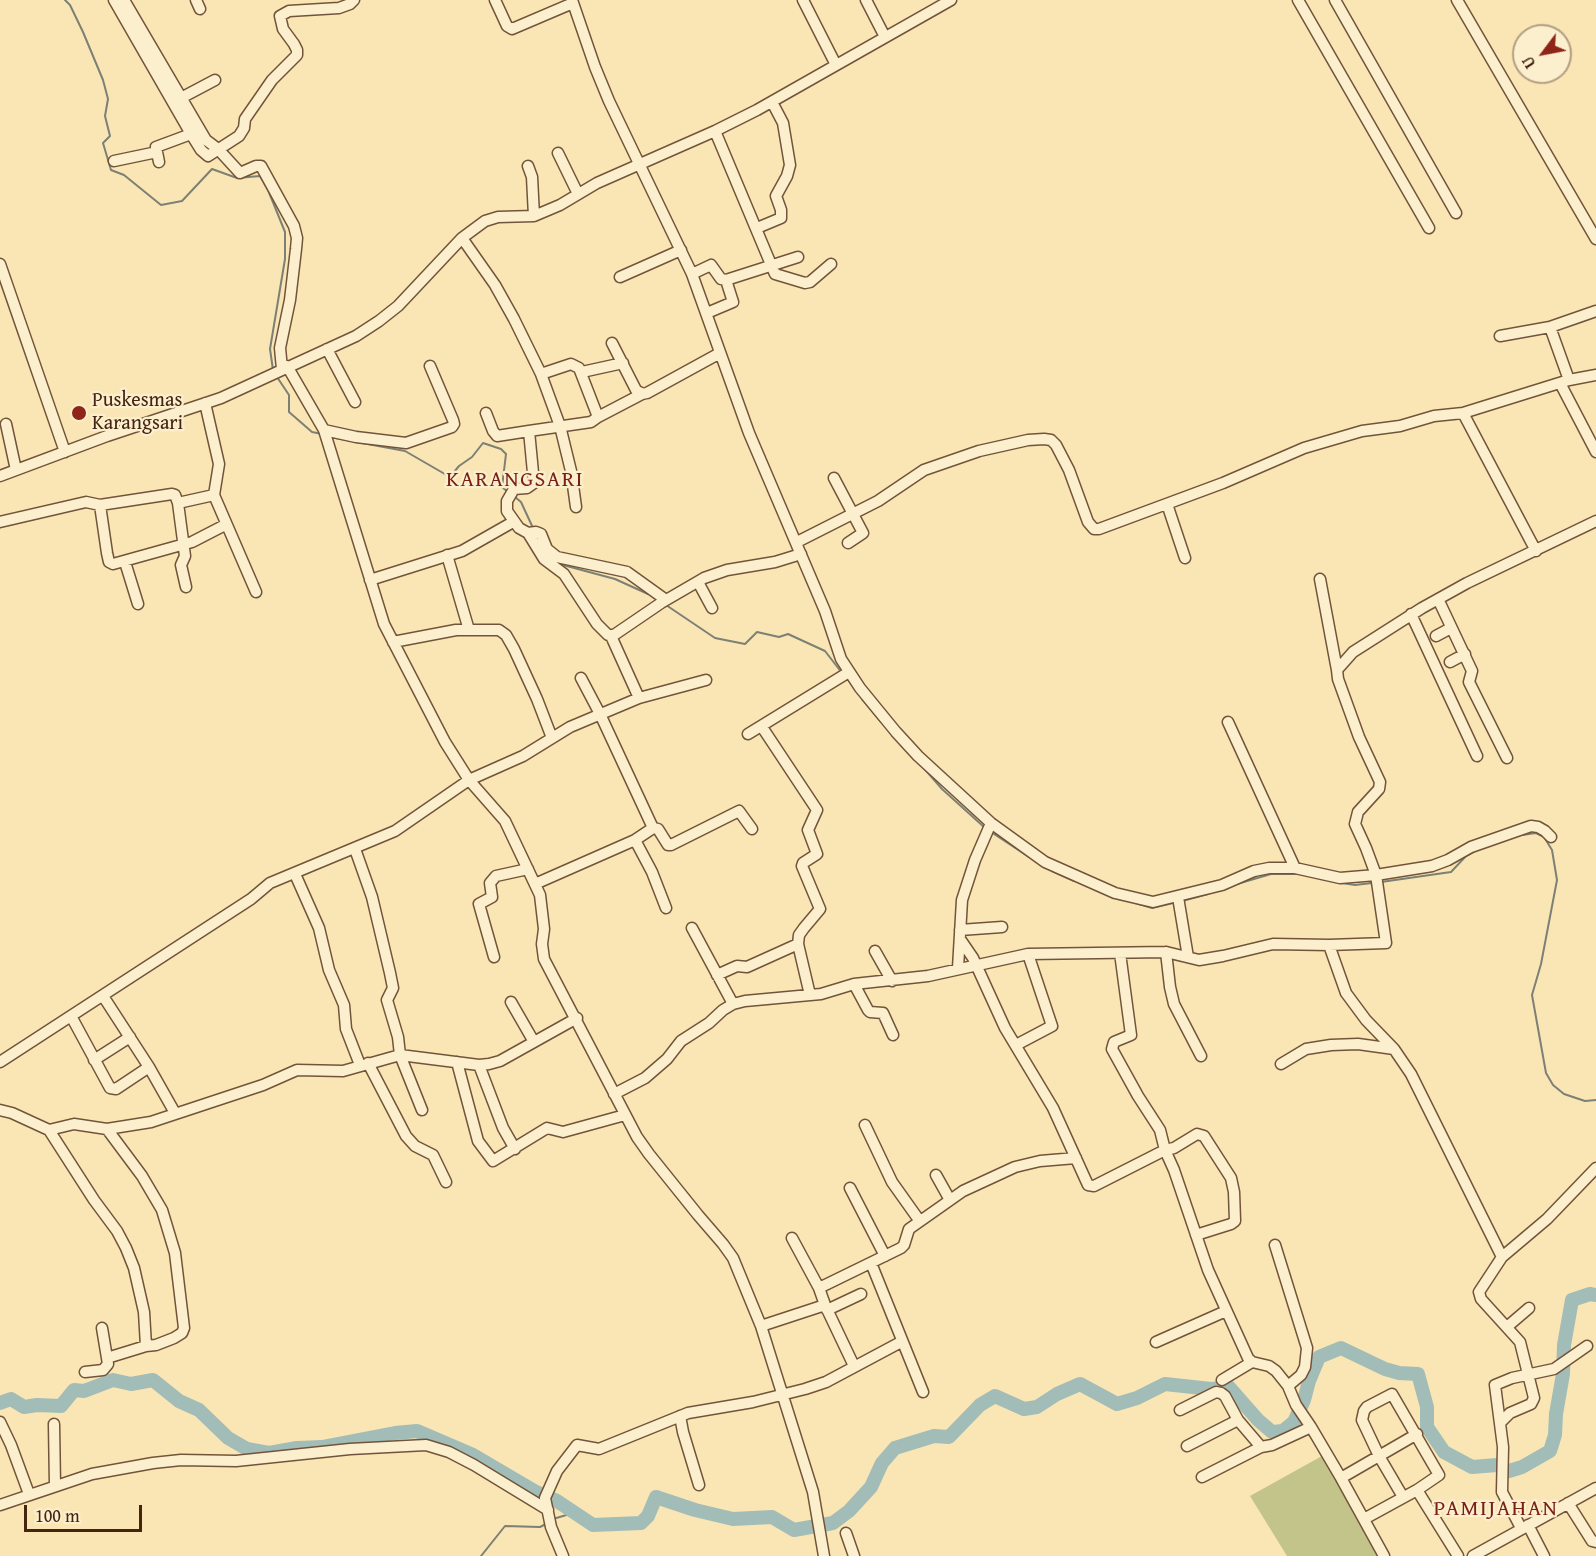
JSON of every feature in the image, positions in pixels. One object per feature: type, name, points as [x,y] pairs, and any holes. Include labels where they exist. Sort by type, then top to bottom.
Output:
[{"type":"street","points":[[114,0],[201,134],[240,173],[261,166],[294,226],[297,238],[290,300],[280,348],[279,371],[324,430],[384,624],[445,742],[469,780],[505,821],[540,895],[544,929],[542,944],[544,959],[577,1018],[625,1115],[649,1154],[733,1258],[761,1326],[813,1492],[824,1556]]},
{"type":"street","points":[[124,0],[181,104],[191,134],[201,150],[208,156],[223,154],[242,132],[245,118],[272,80],[297,56],[294,44],[283,29],[280,16],[289,11],[339,8],[354,0]]},
{"type":"street","points":[[495,0],[507,26],[512,29],[572,2],[595,67],[692,274],[749,433],[825,611],[846,675],[860,688],[918,756],[988,828],[1045,862],[1115,892],[1152,902],[1179,900],[1261,870],[1295,868],[1340,878],[1376,879],[1432,866],[1449,860],[1471,847],[1531,826],[1538,827],[1551,837]]},
{"type":"street","points":[[803,0],[836,65]]},
{"type":"street","points":[[867,0],[885,37]]},
{"type":"street","points":[[0,476],[205,403],[356,336],[398,306],[462,238],[485,221],[498,217],[534,216],[560,205],[639,163],[715,131],[772,102],[951,0]]},
{"type":"street","points":[[1298,0],[1429,228]]},
{"type":"street","points":[[1335,0],[1456,213]]},
{"type":"street","points":[[1457,0],[1596,239]]},
{"type":"street","points":[[181,104],[215,80]]},
{"type":"street","points":[[757,228],[780,218],[781,210],[776,196],[790,165],[784,126],[772,102]]},
{"type":"street","points":[[715,131],[775,274],[806,283],[831,264]]},
{"type":"street","points":[[114,161],[158,157],[156,147],[191,134]]},
{"type":"street","points":[[558,153],[578,194]]},
{"type":"street","points":[[528,166],[532,177],[534,216]]},
{"type":"street","points":[[462,238],[509,310],[541,374],[560,426],[571,471],[576,507]]},
{"type":"street","points":[[620,277],[681,250]]},
{"type":"street","points":[[692,274],[711,265],[721,279],[726,280],[798,257]]},
{"type":"street","points":[[0,264],[65,452]]},
{"type":"street","points":[[707,313],[733,302],[726,280]]},
{"type":"street","points":[[1500,336],[1550,327],[1596,311]]},
{"type":"street","points":[[1550,327],[1564,382],[1596,452]]},
{"type":"street","points":[[612,343],[636,390],[642,394]]},
{"type":"street","points":[[327,350],[355,402]]},
{"type":"street","points":[[486,413],[497,436],[591,422],[720,353]]},
{"type":"street","points":[[582,372],[622,363]]},
{"type":"street","points":[[541,374],[570,364],[579,368],[598,417]]},
{"type":"street","points":[[324,430],[356,437],[406,443],[452,427],[453,420],[430,366]]},
{"type":"street","points":[[797,542],[878,501],[934,465],[979,451],[1028,440],[1044,439],[1056,445],[1069,470],[1088,522],[1094,529],[1099,529],[1223,483],[1304,448],[1434,416],[1463,413],[1564,382],[1596,375]]},
{"type":"street","points":[[205,403],[217,454],[214,495],[225,525],[256,592]]},
{"type":"street","points":[[1463,413],[1536,551]]},
{"type":"street","points":[[6,424],[16,470]]},
{"type":"street","points":[[529,431],[530,486],[514,489],[507,501],[506,509],[519,528],[541,534],[547,556],[564,574],[602,631],[611,636],[639,698]]},
{"type":"street","points":[[834,478],[863,533],[848,543]]},
{"type":"street","points":[[0,522],[86,502],[100,505],[175,495],[185,556],[181,565],[186,587]]},
{"type":"street","points":[[178,503],[214,495]]},
{"type":"street","points":[[1167,504],[1185,558]]},
{"type":"street","points":[[100,505],[109,562],[113,564],[183,545],[225,525]]},
{"type":"street","points":[[1337,670],[1353,652],[1411,614],[1596,521]]},
{"type":"street","points":[[370,579],[477,544],[513,522]]},
{"type":"street","points":[[611,636],[698,582],[727,570],[775,562],[801,554]]},
{"type":"street","points":[[447,555],[469,630]]},
{"type":"street","points":[[547,556],[627,572],[664,601]]},
{"type":"street","points":[[125,562],[138,604]]},
{"type":"street","points":[[614,1094],[645,1078],[667,1059],[681,1041],[733,1004],[745,1001],[821,994],[854,984],[928,976],[1028,954],[1166,952],[1208,959],[1273,944],[1386,943],[1376,879],[1355,824],[1358,812],[1379,789],[1380,782],[1359,737],[1338,679],[1320,579]]},
{"type":"street","points":[[698,582],[712,608]]},
{"type":"street","points":[[1438,599],[1472,671],[1469,682],[1507,758]]},
{"type":"street","points":[[1411,614],[1477,756]]},
{"type":"street","points":[[1436,636],[1451,628]]},
{"type":"street","points":[[393,642],[456,630],[499,630],[506,634],[537,699],[552,738]]},
{"type":"street","points":[[1450,662],[1464,654]]},
{"type":"street","points":[[748,734],[846,675]]},
{"type":"street","points":[[581,678],[653,828],[658,829],[668,845],[739,811],[752,829]]},
{"type":"street","points":[[0,1062],[251,899],[270,883],[395,831],[469,780],[522,756],[570,727],[639,698],[706,680]]},
{"type":"street","points":[[1228,722],[1295,868]]},
{"type":"street","points":[[762,727],[817,810],[808,830],[817,854],[802,866],[820,909],[799,935],[798,944],[810,994]]},
{"type":"street","points":[[535,884],[635,840],[653,828]]},
{"type":"street","points":[[958,968],[962,900],[988,828]]},
{"type":"street","points":[[635,840],[652,872],[666,908]]},
{"type":"street","points":[[355,849],[372,897],[390,973],[393,990],[387,999],[398,1037],[400,1055],[422,1110]]},
{"type":"street","points":[[494,957],[479,904],[492,897],[490,884],[496,876],[528,869]]},
{"type":"street","points":[[296,874],[319,928],[329,970],[344,1005],[346,1029],[406,1136],[415,1146],[433,1155],[446,1182]]},
{"type":"street","points":[[1179,900],[1188,957]]},
{"type":"street","points":[[960,935],[1002,927]]},
{"type":"street","points":[[692,928],[733,1004]]},
{"type":"street","points":[[960,935],[1005,1028],[1053,1108],[1088,1185],[1165,1150],[1174,1149],[1197,1134],[1201,1134],[1209,1143],[1230,1178],[1234,1192],[1235,1222],[1196,1235]]},
{"type":"street","points":[[717,975],[737,966],[747,968],[798,944]]},
{"type":"street","points":[[1329,945],[1349,999],[1395,1049],[1417,1086],[1502,1257]]},
{"type":"street","points":[[875,951],[892,981]]},
{"type":"street","points":[[1166,952],[1174,1004],[1201,1056]]},
{"type":"street","points":[[1120,953],[1131,1035],[1114,1042],[1112,1049],[1160,1130],[1208,1270],[1248,1358],[1252,1362],[1269,1366],[1288,1386],[1296,1405],[1341,1478],[1384,1556]]},
{"type":"street","points":[[1016,1045],[1052,1026],[1028,954]]},
{"type":"street","points":[[854,984],[868,1010],[883,1013],[894,1035]]},
{"type":"street","points":[[103,996],[149,1067],[175,1113]]},
{"type":"street","points":[[511,1002],[534,1042]]},
{"type":"street","points":[[71,1016],[108,1086],[114,1089],[149,1067]]},
{"type":"street","points":[[49,1130],[74,1125],[107,1129],[151,1122],[297,1070],[343,1071],[400,1055],[479,1065],[500,1060],[577,1018]]},
{"type":"street","points":[[93,1060],[130,1037]]},
{"type":"street","points":[[1281,1064],[1306,1049],[1321,1046],[1349,1044],[1395,1049]]},
{"type":"street","points":[[457,1062],[478,1141],[493,1161],[547,1128],[564,1132],[625,1115]]},
{"type":"street","points":[[479,1065],[503,1128],[514,1149]]},
{"type":"street","points":[[0,1110],[49,1130],[117,1231],[134,1268],[144,1312],[146,1346]]},
{"type":"street","points":[[865,1125],[892,1182],[919,1220]]},
{"type":"street","points":[[107,1129],[142,1176],[162,1210],[175,1253],[184,1328],[182,1333],[174,1338],[107,1358]]},
{"type":"street","points":[[819,1288],[904,1245],[909,1229],[963,1191],[1015,1167],[1040,1161],[1076,1158]]},
{"type":"street","points":[[1500,1423],[1510,1413],[1533,1402],[1534,1398],[1520,1342],[1479,1295],[1479,1292],[1502,1257],[1547,1220],[1596,1168]]},
{"type":"street","points":[[936,1174],[950,1200]]},
{"type":"street","points":[[850,1188],[885,1256]]},
{"type":"street","points":[[792,1238],[819,1288],[826,1308],[854,1366]]},
{"type":"street","points":[[1275,1245],[1307,1348],[1305,1367],[1301,1375],[1288,1386]]},
{"type":"street","points":[[870,1263],[884,1292],[901,1342],[923,1392]]},
{"type":"street","points":[[761,1326],[826,1308],[861,1294]]},
{"type":"street","points":[[1508,1326],[1529,1308]]},
{"type":"street","points":[[1156,1342],[1226,1311]]},
{"type":"street","points":[[85,1372],[103,1370],[108,1364],[102,1328]]},
{"type":"street","points":[[563,1556],[551,1527],[546,1495],[557,1471],[577,1445],[599,1449],[680,1416],[715,1407],[782,1396],[825,1382],[901,1342]]},
{"type":"street","points":[[1544,1556],[1502,1492],[1503,1461],[1495,1385],[1512,1378],[1554,1369],[1587,1346]]},
{"type":"street","points":[[1222,1380],[1252,1362]]},
{"type":"street","points":[[1180,1410],[1216,1392],[1225,1396],[1238,1420],[1261,1447]]},
{"type":"street","points":[[1364,1519],[1417,1490],[1439,1475],[1394,1394],[1367,1407],[1362,1414],[1362,1423],[1403,1497]]},
{"type":"street","points":[[680,1416],[682,1432],[699,1485]]},
{"type":"street","points":[[1187,1446],[1238,1420]]},
{"type":"street","points":[[0,1422],[15,1454],[29,1494]]},
{"type":"street","points":[[54,1424],[55,1485]]},
{"type":"street","points":[[1202,1477],[1261,1447],[1272,1445],[1309,1424]]},
{"type":"street","points":[[1341,1478],[1416,1434]]},
{"type":"street","points":[[0,1505],[92,1474],[153,1463],[181,1460],[236,1461],[351,1449],[426,1445],[449,1452],[474,1465],[548,1512]]},
{"type":"street","points":[[1417,1490],[1458,1556]]},
{"type":"street","points":[[1473,1556],[1568,1503],[1595,1491]]},
{"type":"street","points":[[1568,1503],[1592,1541],[1596,1542]]},
{"type":"street","points":[[846,1533],[854,1556]]},
{"type":"green space","points":[[1322,1456],[1378,1556],[1287,1556],[1250,1496]]},
{"type":"waterway","points":[[65,0],[70,5],[83,32],[103,80],[108,99],[105,116],[110,136],[103,143],[111,170],[124,175],[161,205],[182,201],[212,169],[237,178],[260,176],[268,190],[285,232],[285,259],[270,349],[273,370]]},
{"type":"waterway","points":[[277,377],[289,395],[289,412],[312,432],[322,434]]},
{"type":"waterway","points":[[330,437],[405,451],[450,477],[459,466],[472,457],[483,443],[501,449],[506,454],[502,487],[508,492]]},
{"type":"waterway","points":[[515,497],[521,502],[533,528]]},
{"type":"waterway","points":[[558,562],[615,579],[648,594]]},
{"type":"waterway","points":[[666,605],[715,638],[745,644],[757,632],[779,637],[788,634],[825,651],[842,673]]},
{"type":"waterway","points":[[846,677],[855,689]]},
{"type":"waterway","points":[[862,699],[881,722]]},
{"type":"waterway","points":[[922,766],[942,789],[984,827]]},
{"type":"waterway","points":[[991,832],[1029,857]]},
{"type":"waterway","points":[[1522,835],[1536,833],[1544,837],[1552,850],[1557,880],[1541,964],[1532,995],[1546,1073],[1553,1085],[1564,1094],[1585,1101],[1596,1100]]},
{"type":"waterway","points":[[1381,882],[1451,872],[1466,856],[1477,850]]},
{"type":"waterway","points":[[1052,871],[1074,881]]},
{"type":"waterway","points":[[1237,884],[1271,874],[1298,874]]},
{"type":"waterway","points":[[1342,883],[1355,885],[1372,883]]},
{"type":"waterway","points":[[1182,901],[1208,894]]},
{"type":"waterway","points":[[1136,903],[1152,908],[1177,902]]},
{"type":"waterway","points":[[0,1403],[11,1399],[24,1407],[61,1406],[74,1390],[84,1391],[113,1380],[131,1384],[153,1380],[179,1401],[199,1410],[228,1438],[247,1449],[269,1453],[297,1448],[322,1447],[417,1431],[473,1455],[536,1492],[557,1501],[593,1525],[641,1523],[648,1516],[656,1497],[733,1519],[772,1517],[794,1530],[833,1523],[849,1511],[871,1487],[882,1463],[895,1448],[934,1436],[949,1437],[980,1405],[995,1396],[1024,1409],[1037,1407],[1057,1394],[1080,1384],[1117,1404],[1137,1398],[1165,1384],[1211,1389],[1229,1387],[1258,1420],[1272,1432],[1283,1431],[1294,1422],[1319,1357],[1341,1348],[1385,1369],[1399,1373],[1418,1374],[1427,1407],[1427,1427],[1444,1452],[1472,1467],[1497,1465],[1509,1471],[1522,1467],[1550,1451],[1555,1435],[1563,1374],[1564,1345],[1572,1300],[1590,1294],[1596,1295]]},
{"type":"waterway","points":[[553,1519],[573,1513]]},
{"type":"waterway","points":[[481,1556],[505,1526],[540,1527],[546,1524]]},
{"type":"place","name":"Puskesmas Karangsari","points":[[79,413]]},
{"type":"district","name":"KARANGSARI","points":[[515,480]]},
{"type":"district","name":"PAMIJAHAN","points":[[1496,1509]]}]
